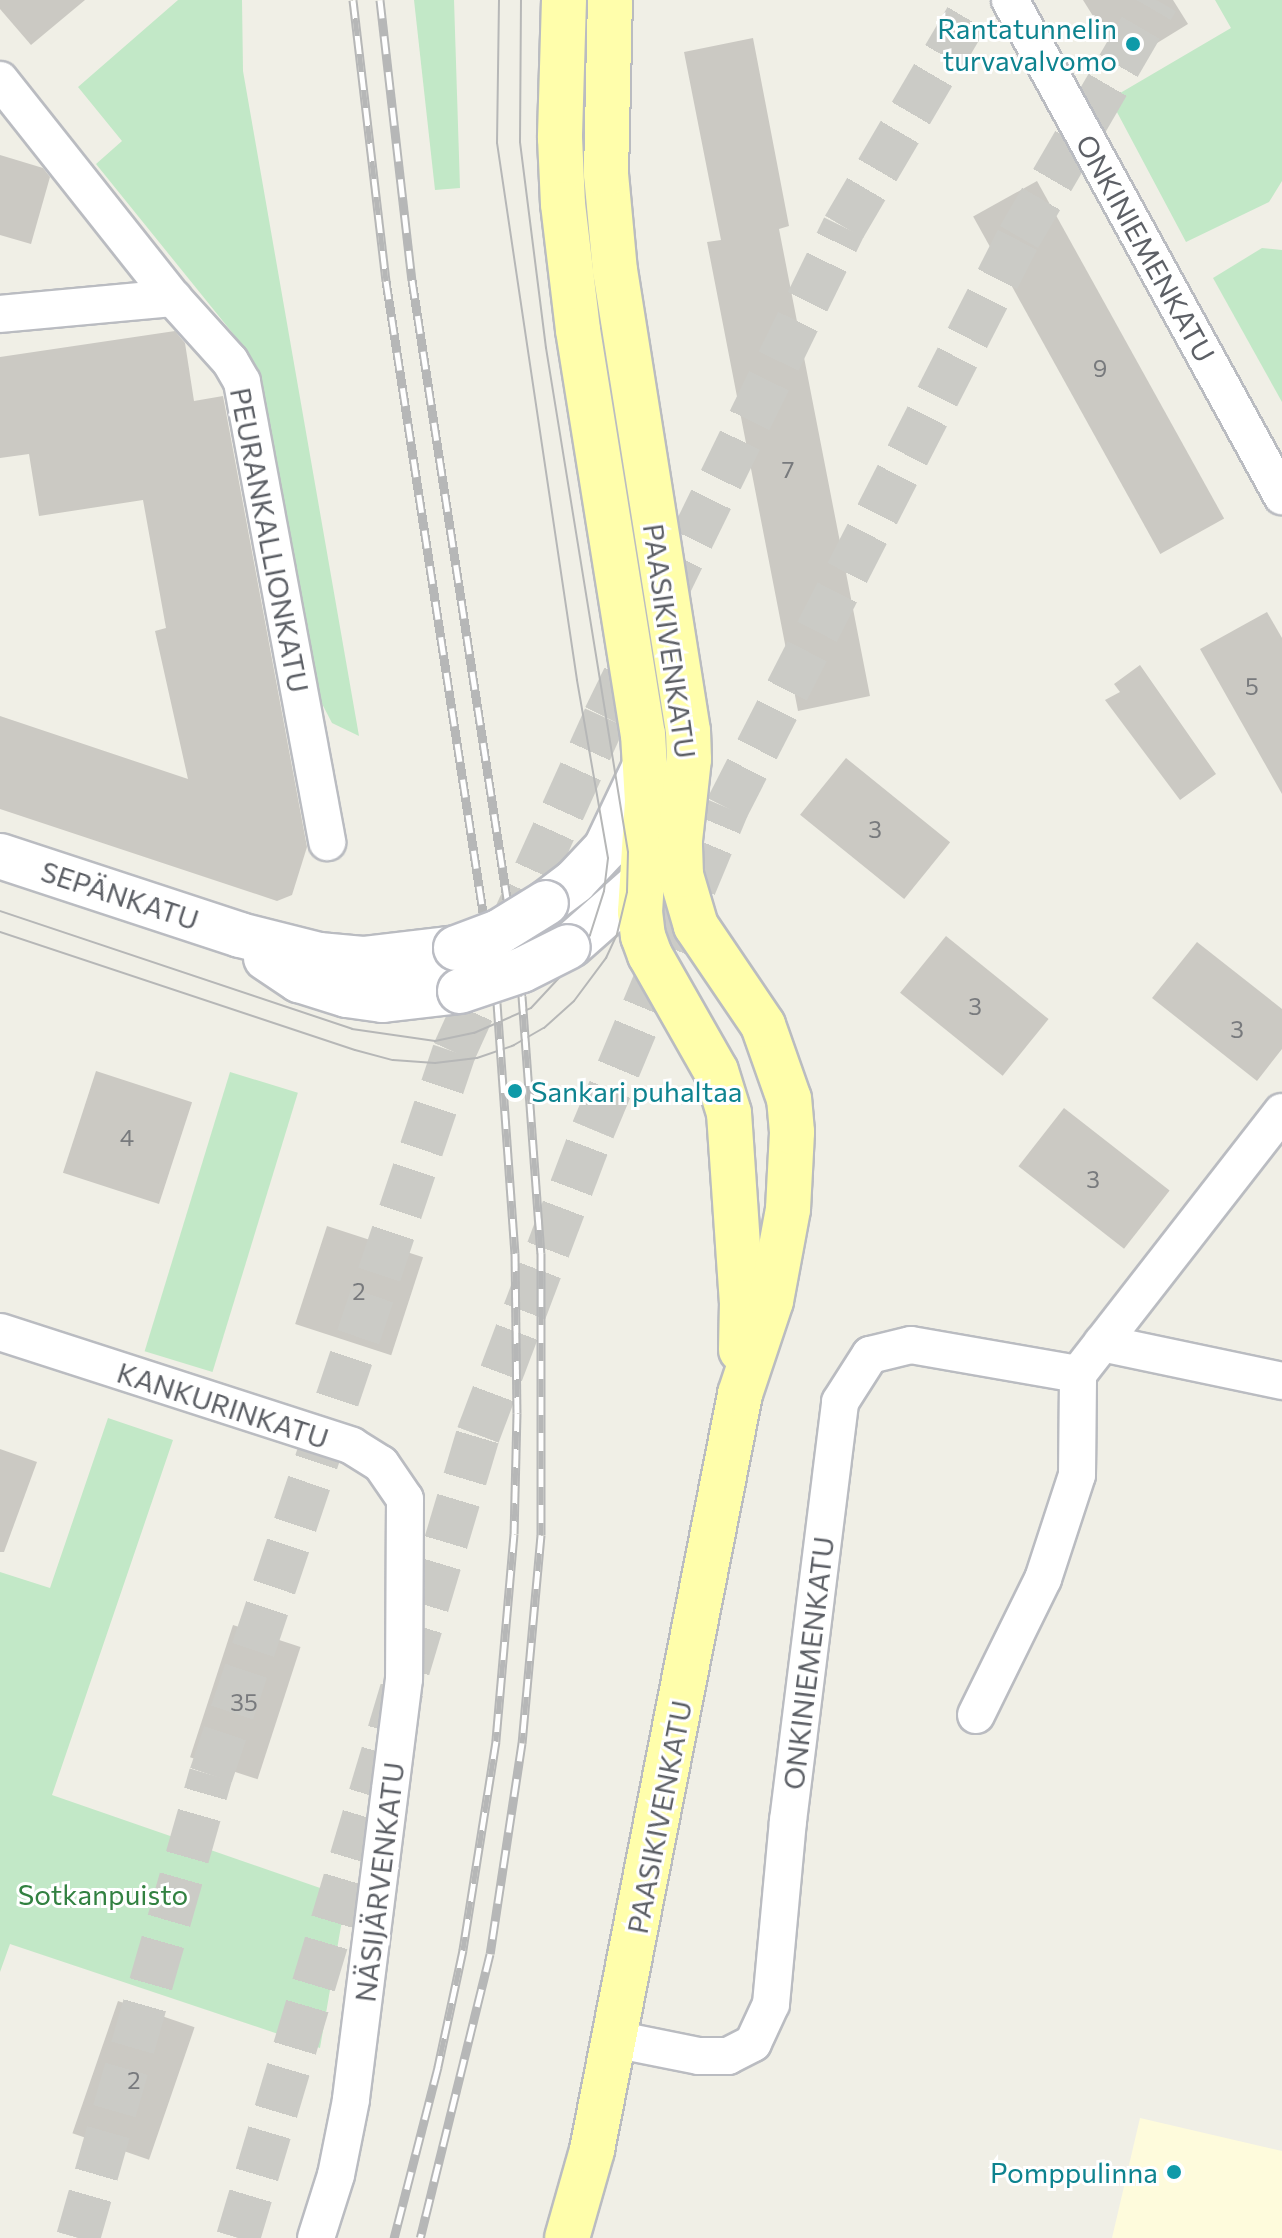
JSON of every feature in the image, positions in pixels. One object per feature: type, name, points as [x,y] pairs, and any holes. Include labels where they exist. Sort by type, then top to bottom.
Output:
[{"type":"main road","name":"PAASIKIVENKATU","points":[[564,0],[560,124],[563,204],[578,330],[640,706],[647,831],[641,883],[643,936],[650,955],[716,1071],[729,1113],[742,1302],[740,1394]]},
{"type":"main road","name":"PAASIKIVENKATU","points":[[567,2238],[592,2150],[740,1394],[771,1301],[788,1209],[792,1132],[789,1099],[763,1025],[696,926],[681,875],[688,731],[633,402],[612,243],[606,174],[610,0]]},
{"type":"main road","name":"SEPÄNKATU","points":[[0,856],[240,935],[341,958],[406,956],[456,948],[499,932],[573,882],[606,848],[645,766]]},
{"type":"main road","name":"SEPÄNKATU","points":[[570,946],[641,883],[659,855],[686,789]]},
{"type":"main road","points":[[573,882],[641,883],[696,926]]},
{"type":"main road","name":"SEPÄNKATU","points":[[240,935],[299,980],[347,995],[383,1000],[460,991],[522,970],[570,946],[598,939],[614,940],[650,955]]},
{"type":"street","name":"ONKINIEMENKATU","points":[[1010,0],[1282,496]]},
{"type":"street","name":"PEURANKALLIONKATU","points":[[0,80],[173,298],[230,361],[242,382],[327,842]]},
{"type":"street","points":[[0,314],[173,298]]},
{"type":"street","points":[[976,1715],[1043,1579],[1077,1475],[1078,1374],[1282,1112]]},
{"type":"street","name":"KANKURINKATU","points":[[0,1332],[352,1446],[368,1454],[391,1476],[405,1499],[407,1521]]},
{"type":"street","points":[[1102,1343],[1282,1381]]},
{"type":"street","name":"ONKINIEMENKATU","points":[[614,2039],[699,2056],[728,2056],[753,2043],[771,2004],[788,1821],[840,1402],[870,1355],[911,1345],[1078,1374]]},
{"type":"street","name":"NÄSIJÄRVENKATU","points":[[316,2238],[342,2151],[355,2072],[404,1679],[407,1521]]},
{"type":"shaded area","points":[[1140,2118],[1282,2151],[1282,2238],[1112,2238]]},
{"type":"green space","points":[[178,0],[242,0],[243,71],[359,736],[332,723],[319,698],[258,372],[243,346],[96,164],[122,141],[78,87]]},
{"type":"green space","points":[[414,0],[454,0],[460,188],[435,190]]},
{"type":"green space","points":[[1215,0],[1282,0],[1282,181],[1269,202],[1186,242],[1110,99],[1231,28]]},
{"type":"green space","points":[[1262,248],[1282,250],[1282,402],[1213,278]]},
{"type":"green space","points":[[230,1072],[298,1093],[213,1372],[145,1351]]},
{"type":"green space","name":"Sotkanpuisto","points":[[108,1418],[173,1440],[52,1795],[346,1897],[320,2048],[10,1944],[0,1972],[0,1572],[50,1588]]},
{"type":"building","points":[[0,0],[85,0],[31,45],[0,9]]},
{"type":"building","name":"Rantatunnelin turvavalvomo","points":[[1083,0],[1173,0],[1188,24],[1123,64]]},
{"type":"building","points":[[753,38],[789,226],[779,229],[870,696],[798,711],[707,242],[721,240],[684,52]]},
{"type":"building","points":[[0,155],[43,168],[50,177],[31,244],[0,235]]},
{"type":"building","points":[[1037,181],[1224,519],[1160,554],[973,216]]},
{"type":"building","points":[[175,331],[185,343],[194,401],[223,396],[307,847],[292,895],[277,901],[0,809],[0,716],[188,779],[155,631],[166,628],[143,500],[39,516],[29,454],[0,458],[0,357]]},
{"type":"building","points":[[1267,612],[1282,638],[1282,794],[1200,649]]},
{"type":"building","points":[[1140,665],[1216,774],[1180,800],[1105,700],[1120,692],[1114,684]]},
{"type":"building","points":[[846,758],[950,842],[904,899],[800,815]]},
{"type":"building","points":[[946,936],[1049,1019],[1003,1076],[900,993]]},
{"type":"building","points":[[1197,942],[1282,1009],[1282,1049],[1257,1081],[1152,998]]},
{"type":"building","points":[[96,1071],[192,1102],[159,1204],[63,1173]]},
{"type":"building","points":[[1064,1108],[1170,1190],[1124,1249],[1018,1166]]},
{"type":"building","points":[[327,1226],[423,1257],[391,1355],[295,1324]]},
{"type":"building","points":[[0,1449],[37,1462],[4,1552],[0,1552]]},
{"type":"building","points":[[233,1625],[301,1647],[258,1779],[190,1757]]},
{"type":"building","points":[[118,2001],[195,2027],[149,2160],[72,2133]]},
{"type":"tunnel","points":[[78,2238],[211,1775],[454,1052],[605,717],[844,227],[977,0]]},
{"type":"tunnel","points":[[238,2238],[478,1435],[593,1130],[727,808],[1019,237],[1157,0]]},
{"type":"tram line","points":[[0,911],[352,1029],[435,1041],[474,1033],[531,1008],[570,966],[590,935],[604,891],[608,858],[577,680],[497,143],[499,0]]},
{"type":"tram line","points":[[0,932],[355,1050],[393,1060],[435,1063],[477,1058],[514,1045],[544,1028],[574,1001],[606,958],[617,934],[627,892],[628,852],[546,348],[520,142],[521,0]]},
{"type":"railway","points":[[353,0],[386,281],[497,1003],[515,1253],[517,1413],[514,1534],[496,1741],[463,1950],[438,2067],[394,2238]]},
{"type":"railway","points":[[380,0],[412,280],[522,996],[541,1253],[541,1535],[522,1743],[490,1954],[420,2238]]},
{"type":"place","name":"Rantatunnelin turvavalvomo","points":[[1133,44]]},
{"type":"place","name":"Sankari puhaltaa","points":[[515,1091]]},
{"type":"place","name":"Pomppulinna","points":[[1174,2172]]}]
